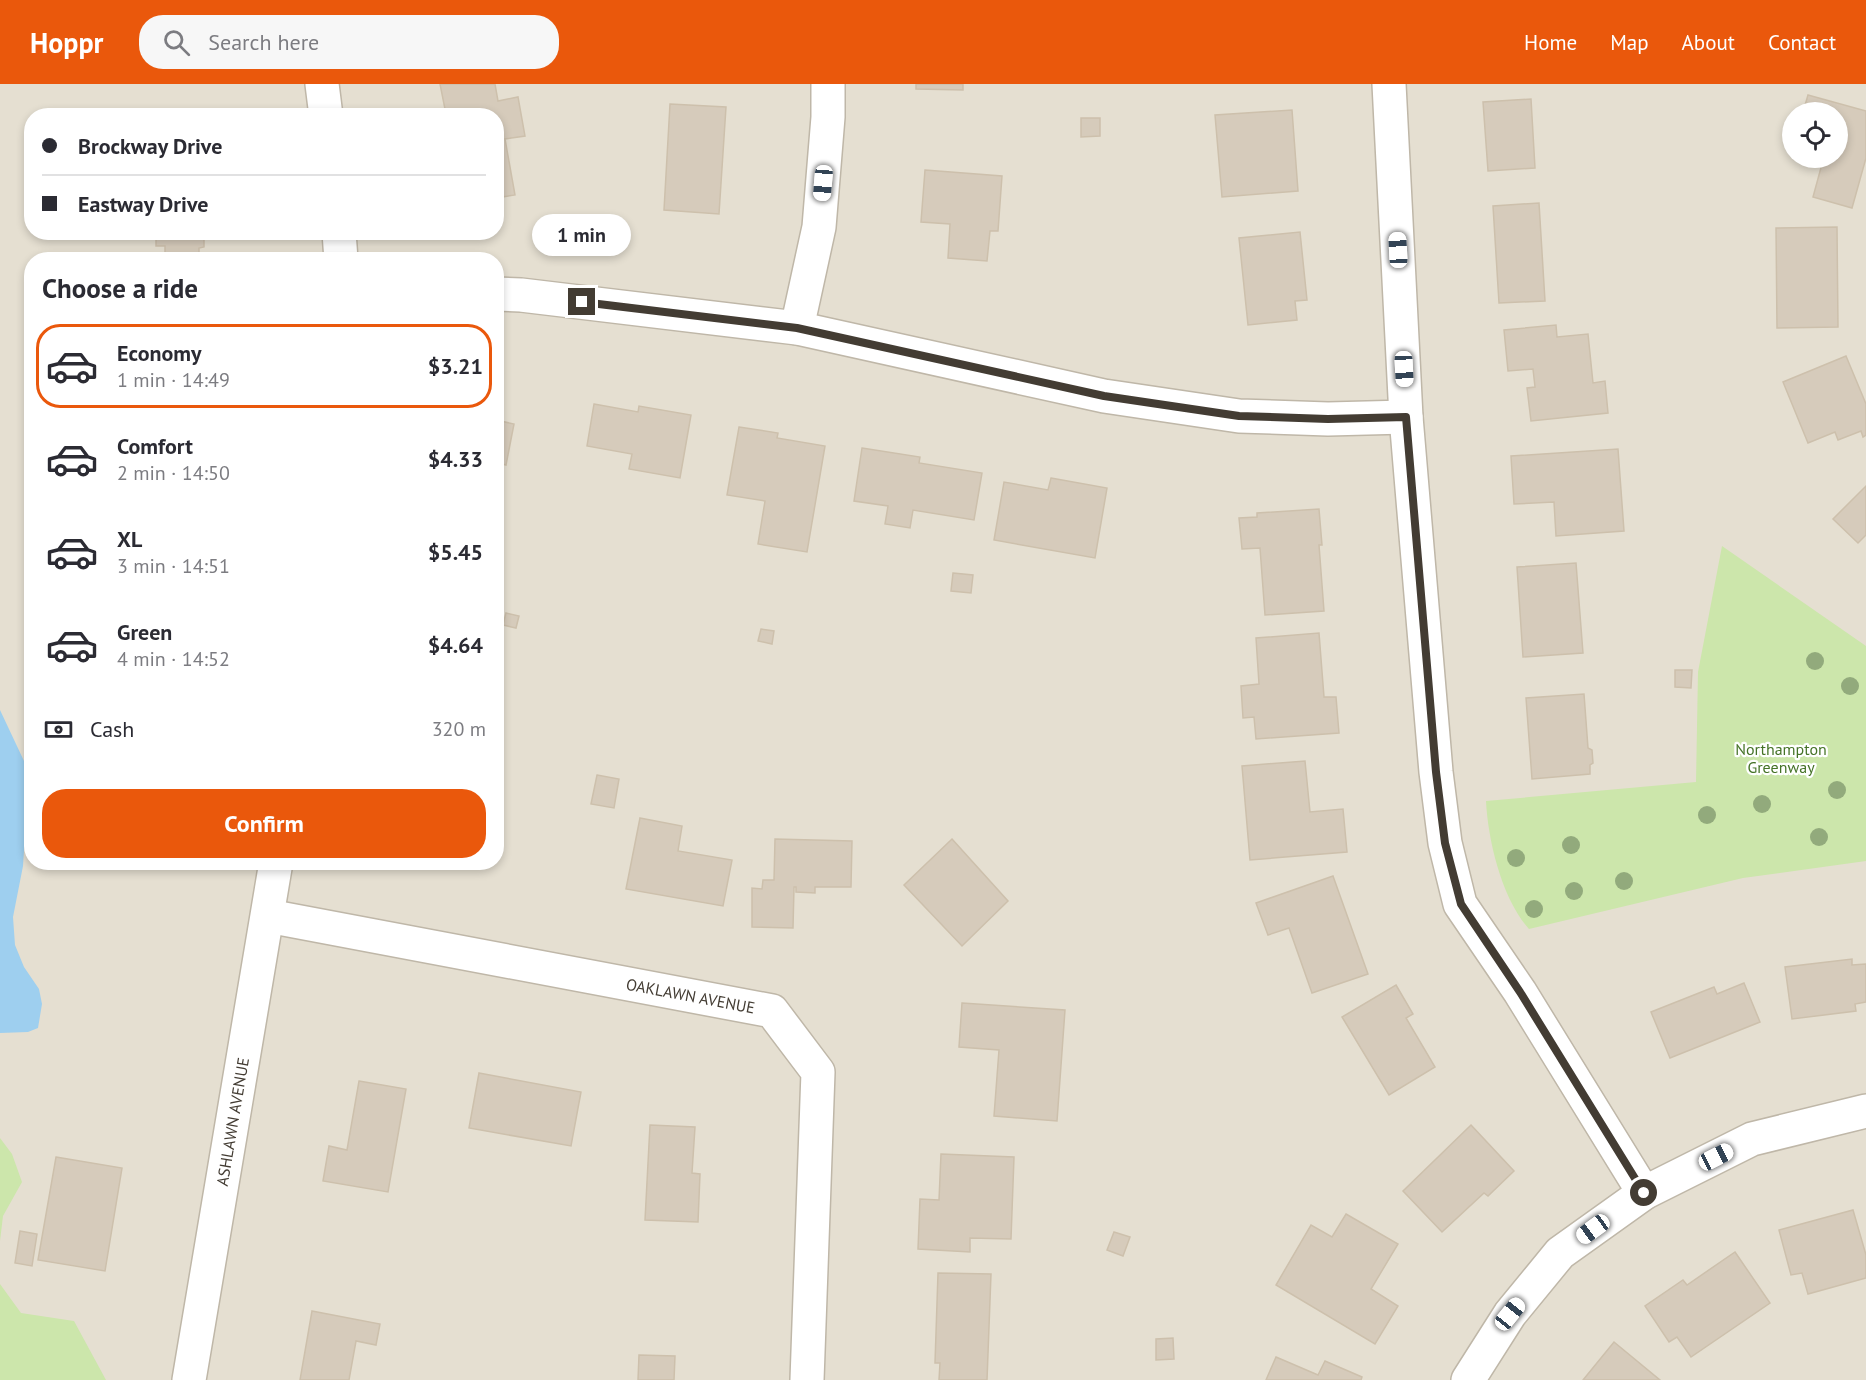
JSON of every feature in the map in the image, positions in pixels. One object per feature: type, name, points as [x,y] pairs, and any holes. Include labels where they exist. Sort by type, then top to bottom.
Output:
[{"type":"street","points":[[322,84],[325,108]]},
{"type":"street","points":[[797,328],[819,227],[828,117],[828,84]]},
{"type":"street","points":[[1389,84],[1406,417],[1436,772],[1445,843],[1461,904],[1520,992],[1644,1193]]},
{"type":"street","points":[[504,294],[797,328],[1104,396],[1239,416],[1328,419],[1406,417]]},
{"type":"street","name":"ASHLAWN AVENUE","points":[[189,1380],[275,870]]},
{"type":"street","name":"OAKLAWN AVENUE","points":[[268,916],[772,1011],[818,1072],[807,1380]]},
{"type":"street","points":[[1468,1380],[1510,1314],[1560,1253],[1644,1193],[1752,1139],[1866,1111]]},
{"type":"shaded area","points":[[0,84],[1866,84],[1866,1380],[0,1380]]},
{"type":"green space","name":"Northampton Greenway","points":[[1722,546],[1866,646],[1866,861],[1743,878],[1529,929],[1511,902],[1498,869],[1486,801],[1696,782],[1698,672]]},
{"type":"green space","points":[[0,1138],[12,1154],[22,1182],[3,1216],[0,1241]]},
{"type":"green space","points":[[0,1284],[21,1313],[74,1321],[106,1380],[0,1380]]},
{"type":"water","points":[[0,710],[24,761],[24,850],[13,917],[15,945],[24,967],[39,989],[42,1004],[38,1028],[28,1032],[0,1033]]},
{"type":"building","points":[[440,84],[495,84],[498,101],[518,97],[525,136],[505,139],[515,195],[504,197],[504,108],[445,108]]},
{"type":"building","points":[[916,84],[963,84],[963,90],[916,89]]},
{"type":"building","points":[[1808,95],[1833,102],[1806,102]]},
{"type":"building","points":[[1531,99],[1535,168],[1488,171],[1483,102]]},
{"type":"building","points":[[670,104],[726,107],[719,214],[664,210]]},
{"type":"building","points":[[1848,106],[1866,111],[1866,158],[1852,208],[1813,197],[1821,168],[1848,168]]},
{"type":"building","points":[[1292,110],[1298,191],[1222,197],[1215,115]]},
{"type":"building","points":[[1081,118],[1100,118],[1100,136],[1081,137]]},
{"type":"building","points":[[925,170],[1002,176],[998,231],[990,231],[987,261],[948,258],[950,224],[921,222]]},
{"type":"building","points":[[1539,203],[1545,301],[1499,303],[1493,206]]},
{"type":"building","points":[[1837,227],[1838,327],[1777,328],[1776,228]]},
{"type":"building","points":[[1300,232],[1307,300],[1295,301],[1297,320],[1248,325],[1239,238]]},
{"type":"building","points":[[156,240],[204,240],[204,247],[199,248],[199,252],[165,252],[165,246],[156,246]]},
{"type":"building","points":[[1556,325],[1557,337],[1588,334],[1593,383],[1605,381],[1608,413],[1531,421],[1527,388],[1535,387],[1533,369],[1508,371],[1504,330]]},
{"type":"building","points":[[1846,356],[1866,404],[1866,435],[1863,437],[1861,431],[1838,440],[1835,432],[1808,443],[1783,382]]},
{"type":"building","points":[[594,404],[638,412],[639,406],[691,415],[680,478],[629,469],[632,454],[587,446]]},
{"type":"building","points":[[504,422],[514,424],[506,465],[504,464]]},
{"type":"building","points":[[739,427],[778,433],[777,438],[825,446],[807,552],[758,544],[765,501],[727,495]]},
{"type":"building","points":[[862,448],[920,457],[919,463],[982,473],[974,520],[913,510],[910,528],[885,524],[888,506],[854,501]]},
{"type":"building","points":[[1618,449],[1624,531],[1556,536],[1554,502],[1514,504],[1511,456]]},
{"type":"building","points":[[1051,478],[1107,488],[1095,558],[994,540],[1004,482],[1048,490]]},
{"type":"building","points":[[1866,486],[1866,535],[1858,543],[1833,519]]},
{"type":"building","points":[[1319,509],[1324,611],[1265,615],[1260,548],[1242,549],[1239,518],[1257,517],[1257,513]]},
{"type":"building","points":[[1576,563],[1583,653],[1523,657],[1517,567]]},
{"type":"building","points":[[953,573],[973,575],[971,593],[951,591]]},
{"type":"building","points":[[506,613],[519,616],[516,628],[504,625]]},
{"type":"building","points":[[761,629],[774,631],[772,644],[758,641]]},
{"type":"building","points":[[1319,633],[1324,697],[1336,697],[1339,733],[1256,739],[1254,717],[1243,718],[1241,686],[1259,684],[1256,638]]},
{"type":"building","points":[[1675,670],[1692,670],[1691,688],[1675,687]]},
{"type":"building","points":[[1584,694],[1588,748],[1592,750],[1593,763],[1590,765],[1590,774],[1532,779],[1526,698]]},
{"type":"building","points":[[1305,761],[1310,812],[1343,809],[1347,852],[1250,860],[1242,766]]},
{"type":"building","points":[[597,775],[619,779],[614,808],[591,804]]},
{"type":"building","points":[[640,818],[682,826],[678,851],[732,860],[723,906],[626,889]]},
{"type":"building","points":[[775,839],[852,841],[851,887],[815,887],[815,893],[796,892],[796,887],[794,887],[793,928],[752,927],[752,888],[762,889],[763,880],[774,880]]},
{"type":"building","points":[[952,839],[1008,901],[962,946],[904,885]]},
{"type":"building","points":[[1333,876],[1368,974],[1312,993],[1289,928],[1268,935],[1256,903]]},
{"type":"building","points":[[1852,959],[1852,965],[1866,964],[1866,1002],[1855,1004],[1856,1011],[1792,1019],[1785,967]]},
{"type":"building","points":[[1744,983],[1760,1022],[1670,1058],[1651,1012],[1714,987],[1717,994]]},
{"type":"building","points":[[1396,985],[1413,1014],[1406,1018],[1435,1067],[1389,1095],[1342,1017]]},
{"type":"building","points":[[962,1003],[1065,1010],[1057,1121],[994,1116],[999,1050],[959,1047]]},
{"type":"building","points":[[479,1073],[581,1092],[571,1146],[469,1128]]},
{"type":"building","points":[[359,1081],[406,1089],[388,1192],[323,1181],[329,1146],[347,1150]]},
{"type":"building","points":[[650,1125],[695,1127],[692,1173],[700,1174],[698,1222],[645,1220]]},
{"type":"building","points":[[1471,1125],[1514,1171],[1488,1196],[1484,1193],[1442,1232],[1403,1191]]},
{"type":"building","points":[[941,1154],[1014,1157],[1011,1239],[970,1238],[970,1252],[918,1249],[920,1199],[939,1200]]},
{"type":"building","points":[[56,1157],[122,1168],[105,1271],[38,1260]]},
{"type":"building","points":[[1853,1210],[1866,1255],[1866,1278],[1808,1294],[1802,1273],[1791,1275],[1779,1230]]},
{"type":"building","points":[[1346,1214],[1398,1244],[1371,1289],[1398,1306],[1375,1344],[1276,1285],[1311,1225],[1332,1237]]},
{"type":"building","points":[[20,1231],[37,1234],[32,1266],[15,1263]]},
{"type":"building","points":[[1114,1232],[1130,1237],[1123,1256],[1107,1250]]},
{"type":"building","points":[[1735,1252],[1770,1303],[1691,1357],[1677,1337],[1669,1342],[1645,1306],[1683,1280],[1687,1285]]},
{"type":"building","points":[[938,1273],[991,1274],[987,1380],[939,1380],[940,1363],[935,1363]]},
{"type":"building","points":[[312,1311],[380,1324],[376,1345],[356,1341],[349,1380],[300,1380]]},
{"type":"building","points":[[1173,1338],[1174,1359],[1156,1360],[1156,1339]]},
{"type":"building","points":[[1614,1342],[1660,1380],[1583,1380]]},
{"type":"building","points":[[639,1355],[675,1356],[674,1380],[638,1380]]},
{"type":"building","points":[[1276,1357],[1318,1375],[1325,1361],[1362,1377],[1361,1380],[1266,1380]]},
{"type":"route","points":[[582,302],[797,328],[1104,396],[1239,416],[1328,419],[1406,417],[1436,772],[1445,843],[1461,904],[1520,992],[1644,1193]]}]
